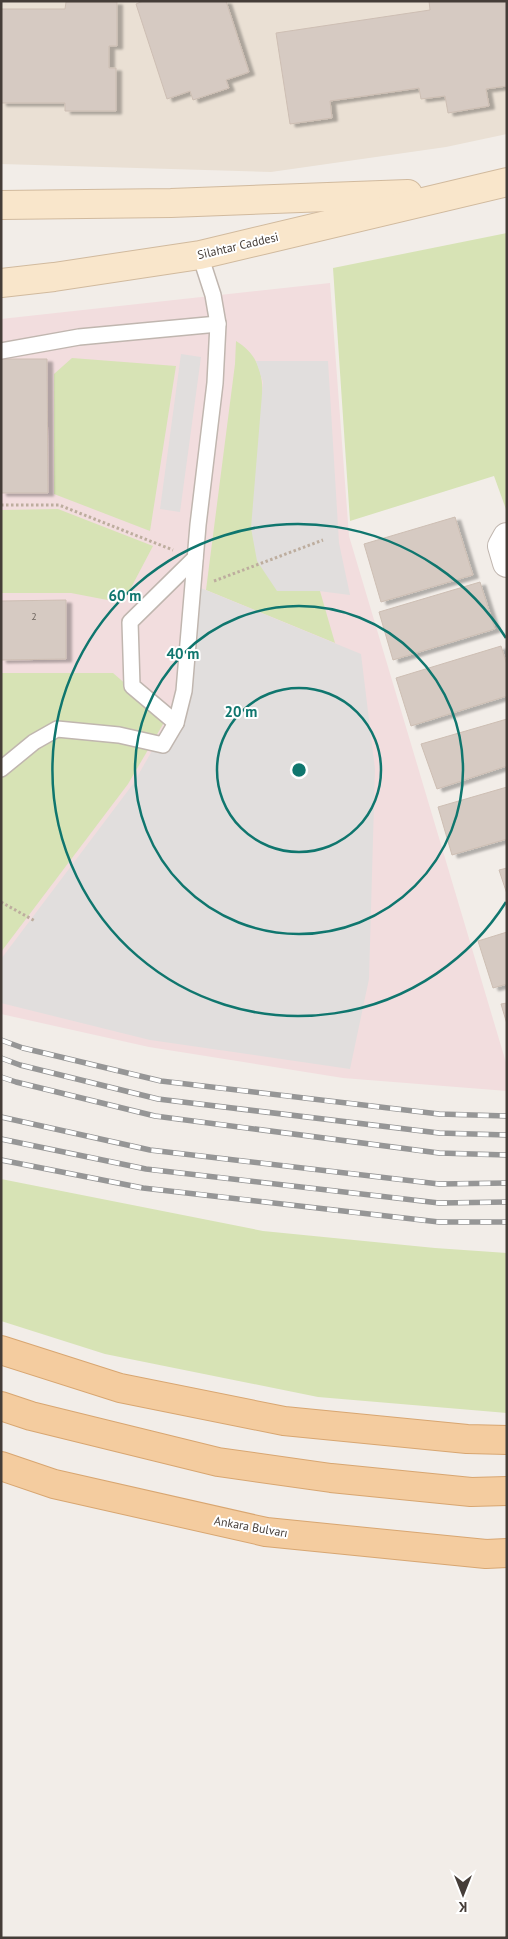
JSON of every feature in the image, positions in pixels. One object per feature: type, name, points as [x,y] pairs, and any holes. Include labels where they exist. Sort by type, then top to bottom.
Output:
[{"type":"main road","name":"Silahtar Caddesi","points":[[1,283],[200,255],[507,182]]},
{"type":"main road","name":"Silahtar Caddesi","points":[[1,205],[171,204],[472,191]]},
{"type":"main road","points":[[1,1350],[120,1388],[284,1421],[467,1439],[507,1440]]},
{"type":"main road","points":[[1,1406],[31,1416],[218,1462],[331,1478],[471,1492],[507,1491]]},
{"type":"main road","name":"Ankara Bulvarı","points":[[1,1466],[54,1484],[266,1532],[486,1554],[507,1553]]},
{"type":"street","points":[[507,537],[502,546],[507,563]]},
{"type":"lane","points":[[1,769],[34,742],[57,729],[119,735],[162,745],[176,722],[184,691],[188,660],[195,558],[215,383],[218,324],[213,296],[200,255]]},
{"type":"lane","points":[[1,351],[79,337],[218,324]]},
{"type":"lane","points":[[176,722],[132,686],[130,622],[195,558]]},
{"type":"path","points":[[1,505],[59,505],[195,558]]},
{"type":"path","points":[[192,589],[323,540]]},
{"type":"path","points":[[1,902],[35,921]]},
{"type":"shaded area","points":[[1,1],[507,1],[507,134],[446,147],[271,172],[1,164]]},
{"type":"shaded area","points":[[330,283],[349,536],[507,1066],[507,1091],[343,1078],[149,1047],[1,1014],[1,319]]},
{"type":"shaded area","points":[[181,354],[201,357],[180,512],[160,509]]},
{"type":"shaded area","points":[[256,361],[328,361],[339,543],[350,595],[319,591],[277,591],[257,561],[251,528],[263,382]]},
{"type":"shaded area","points":[[186,582],[361,654],[375,769],[369,979],[350,1069],[150,1040],[1,1003],[1,959],[133,784],[169,721],[182,662]]},
{"type":"green space","points":[[507,233],[507,512],[494,476],[350,521],[333,268]]},
{"type":"green space","points":[[236,341],[256,361],[261,377],[277,591],[320,591],[335,643],[206,590],[235,364]]},
{"type":"green space","points":[[72,358],[176,366],[150,531],[54,494],[54,374]]},
{"type":"green space","points":[[58,509],[153,546],[123,603],[71,593],[1,593],[1,510]]},
{"type":"green space","points":[[1,673],[113,673],[166,719],[128,784],[1,952]]},
{"type":"green space","points":[[1,1179],[263,1231],[507,1253],[507,1413],[318,1397],[105,1354],[1,1321]]},
{"type":"building","points":[[143,1],[226,1],[249,72],[226,80],[229,88],[193,100],[190,91],[167,99],[136,4]]},
{"type":"building","points":[[429,1],[507,1],[507,86],[486,89],[489,106],[448,113],[445,96],[421,99],[419,88],[330,101],[332,118],[290,124],[276,33],[430,10]]},
{"type":"building","points":[[66,2],[117,2],[117,46],[109,46],[109,68],[116,68],[116,111],[65,111],[65,103],[1,103],[1,9],[65,9]]},
{"type":"building","points":[[1,359],[47,359],[48,493],[1,493]]},
{"type":"building","points":[[455,517],[473,575],[381,602],[364,544]]},
{"type":"building","points":[[480,582],[495,629],[393,660],[379,612]]},
{"type":"building","points":[[66,600],[66,659],[1,660],[1,601]]},
{"type":"building","points":[[501,646],[507,665],[507,696],[411,726],[396,678]]},
{"type":"building","points":[[507,719],[507,766],[437,789],[421,744]]},
{"type":"building","points":[[507,787],[507,839],[452,855],[438,807]]},
{"type":"building","points":[[507,868],[507,894],[499,870]]},
{"type":"building","points":[[507,932],[507,984],[493,988],[478,941]]},
{"type":"building","points":[[507,1003],[507,1024],[501,1004]]},
{"type":"railway","points":[[1,1040],[23,1048],[161,1081],[439,1114],[507,1116]]},
{"type":"railway","points":[[1,1058],[20,1065],[158,1099],[439,1133],[507,1135]]},
{"type":"railway","points":[[1,1077],[155,1116],[439,1153],[507,1155]]},
{"type":"railway","points":[[1,1117],[150,1150],[439,1184],[507,1183]]},
{"type":"railway","points":[[1,1139],[146,1169],[439,1203],[507,1202]]},
{"type":"railway","points":[[1,1160],[143,1188],[439,1222],[507,1222]]}]
